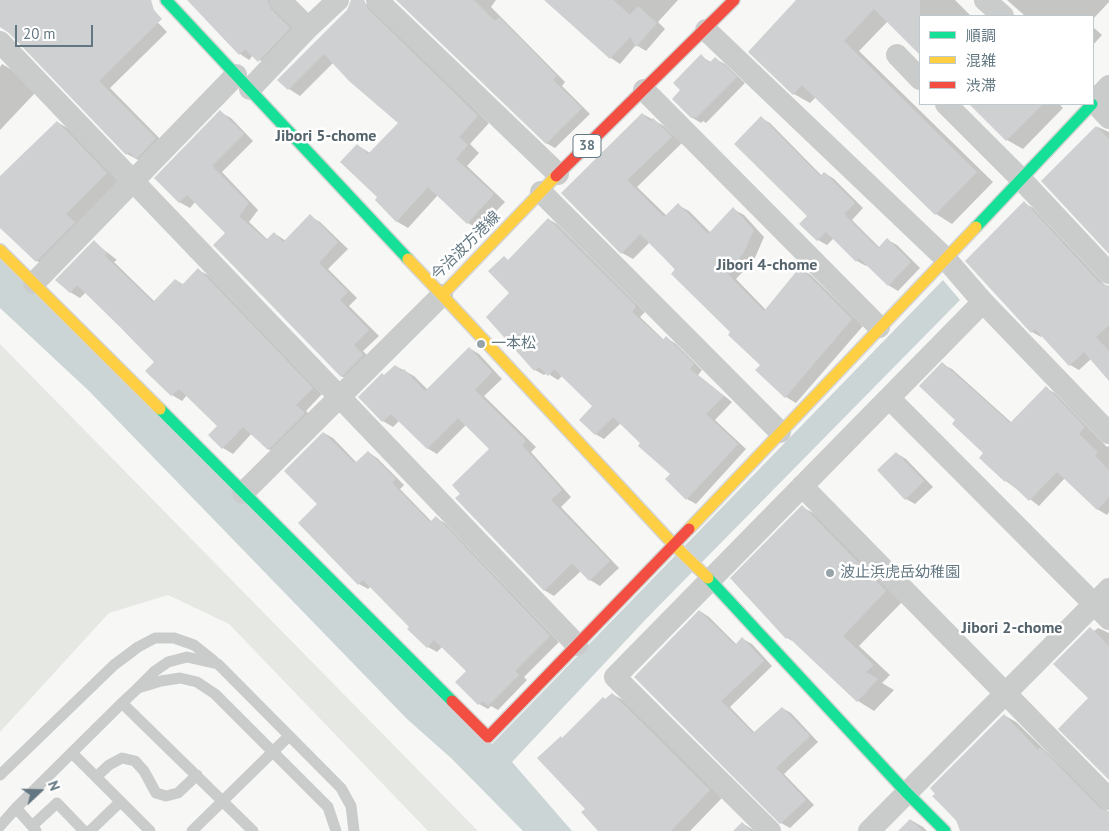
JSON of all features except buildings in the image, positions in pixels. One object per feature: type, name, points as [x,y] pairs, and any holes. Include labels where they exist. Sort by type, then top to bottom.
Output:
[{"type":"street","name":"今治波方港線","points":[[166,0],[442,295],[558,174],[706,30],[734,0]]},
{"type":"street","points":[[280,0],[308,28]]},
{"type":"street","points":[[34,283],[133,183],[243,82],[308,28],[338,0]]},
{"type":"street","points":[[377,0],[558,174]]},
{"type":"street","points":[[986,0],[1002,15]]},
{"type":"street","points":[[706,30],[945,258],[983,302],[1109,433]]},
{"type":"street","points":[[0,42],[577,645]]},
{"type":"street","points":[[897,55],[919,77]]},
{"type":"street","points":[[644,90],[879,327]]},
{"type":"street","points":[[0,250],[488,737],[674,545],[1020,178],[1098,102]]},
{"type":"street","points":[[947,105],[1020,178],[1109,273]]},
{"type":"street","points":[[541,192],[780,432]]},
{"type":"street","points":[[243,493],[442,295],[674,545],[710,579],[906,792],[945,831]]},
{"type":"street","points":[[770,831],[614,677],[983,302]]},
{"type":"street","points":[[868,831],[1005,693],[1104,604],[889,398]]},
{"type":"street","points":[[802,486],[1109,799]]},
{"type":"lane","points":[[0,775],[114,665],[138,647],[155,638],[174,638],[194,645],[218,664],[341,788],[351,806],[354,831]]},
{"type":"lane","points":[[0,826],[155,671],[168,662],[187,657],[218,664]]},
{"type":"lane","points":[[138,688],[180,678],[198,682],[215,694],[328,807],[336,831]]},
{"type":"lane","points":[[122,703],[253,831]]},
{"type":"lane","points":[[192,831],[289,736]]},
{"type":"lane","points":[[72,754],[150,831]]},
{"type":"lane","points":[[96,777],[109,765],[122,758],[135,761],[144,771],[156,793],[166,796],[178,793],[196,775]]},
{"type":"lane","points":[[90,831],[120,802]]},
{"type":"lane","points":[[16,808],[34,828],[57,803],[84,831]]},
{"type":"shaded area","points":[[0,258],[492,744],[943,280],[960,300],[647,618],[512,762],[572,831],[523,831],[451,758],[407,719],[89,391],[0,308]]},
{"type":"shaded area","points":[[0,344],[478,831],[428,831],[229,624],[168,595],[109,613],[0,732]]},
{"type":"traffic: fast","points":[[166,0],[408,259]]},
{"type":"traffic: fast","points":[[976,227],[1091,105]]},
{"type":"traffic: fast","points":[[160,409],[452,701]]},
{"type":"traffic: fast","points":[[708,578],[906,792],[945,831]]},
{"type":"traffic: slow","points":[[408,259],[442,295],[556,176]]},
{"type":"traffic: slow","points":[[689,529],[976,227]]},
{"type":"traffic: slow","points":[[0,250],[160,409]]},
{"type":"traffic: slow","points":[[442,295],[674,545],[708,578]]},
{"type":"traffic: jam","points":[[556,176],[734,0]]},
{"type":"traffic: jam","points":[[452,701],[488,737],[689,529]]},
{"type":"place","name":"一本松","points":[[481,344]]},
{"type":"place","name":"波止浜虎岳幼稚園","points":[[830,573]]},
{"type":"district","name":"Jibori 5-chome","points":[[326,136]]},
{"type":"district","name":"Jibori 4-chome","points":[[767,265]]},
{"type":"district","name":"Jibori 2-chome","points":[[1012,628]]}]
